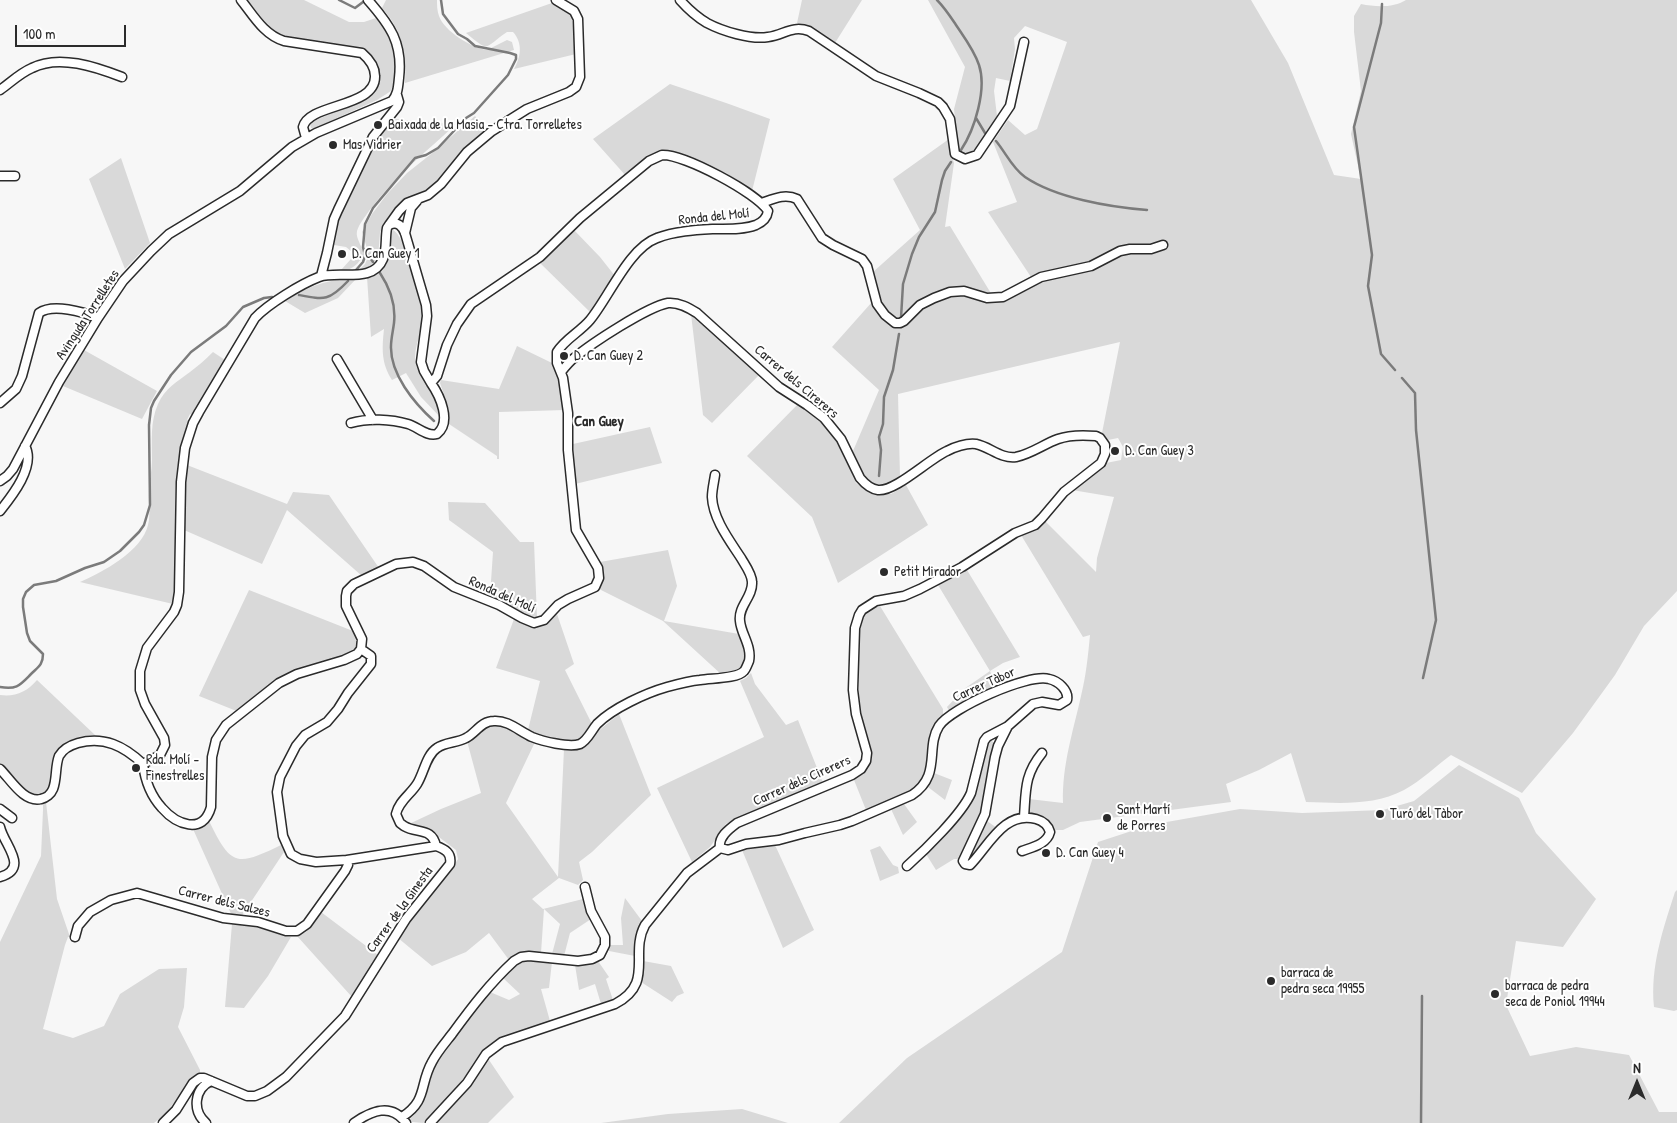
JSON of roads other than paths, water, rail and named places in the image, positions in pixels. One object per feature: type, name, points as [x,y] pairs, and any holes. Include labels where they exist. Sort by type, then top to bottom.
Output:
[{"type":"street","points":[[241,0],[273,37],[284,41],[362,53],[368,58],[374,68],[375,79],[371,89],[357,98],[308,119],[304,127],[306,138]]},
{"type":"street","points":[[321,276],[334,219],[338,210],[373,137],[397,108],[399,102],[397,95],[400,61],[397,43],[387,23],[368,0]]},
{"type":"street","points":[[143,764],[160,755],[165,745],[164,738],[145,704],[140,690],[140,671],[148,648],[177,605],[179,592],[181,482],[185,448],[199,412],[255,318],[260,313],[291,292],[321,276],[354,275],[376,268],[383,259],[387,228],[399,210],[407,203],[428,195],[441,184],[472,147],[498,126],[527,109],[566,94],[576,87],[580,77],[578,19],[574,11],[556,0]]},
{"type":"street","points":[[680,0],[691,12],[708,24],[748,36],[769,37],[792,29],[809,31],[876,76],[938,102],[950,119],[955,154],[965,159],[977,155],[1010,106],[1024,42]]},
{"type":"street","points":[[0,90],[29,69],[49,63],[67,63],[92,67],[122,77]]},
{"type":"street","name":"Avinguda Torrelletes","points":[[0,481],[13,469],[62,377],[98,318],[126,278],[147,254],[164,238],[240,191],[284,152],[306,138],[392,101],[397,95]]},
{"type":"street","name":"Ronda del Molí","points":[[361,649],[362,639],[346,606],[347,591],[354,584],[401,562],[413,562],[424,566],[447,583],[499,604],[532,623],[542,622],[558,605],[595,587],[599,578],[598,568],[576,530],[568,450],[568,413],[561,372],[556,360],[559,349],[589,322],[602,305],[623,270],[650,242],[659,237],[679,232],[737,229],[756,225],[761,223],[767,216],[768,211],[762,203],[729,180],[667,155],[653,158],[580,218],[540,256],[472,304],[457,324],[447,345],[437,376],[431,383]]},
{"type":"street","points":[[0,176],[15,176]]},
{"type":"street","points":[[762,203],[782,196],[792,196],[796,199],[822,238],[862,259],[867,266],[877,304],[885,315],[895,323],[904,321],[926,302],[950,292],[964,291],[987,298],[1003,297],[1041,277],[1091,266],[1130,249],[1151,249],[1162,245]]},
{"type":"street","points":[[405,233],[411,208],[421,198]]},
{"type":"street","points":[[351,423],[373,420],[404,423],[432,435],[440,433],[444,423],[444,412],[440,398],[420,362],[427,316],[426,305],[405,233],[400,224],[393,223],[389,225]]},
{"type":"street","name":"Carrer dels Cirerers","points":[[430,1123],[467,1083],[486,1054],[502,1042],[615,1004],[630,994],[636,984],[641,933],[645,925],[687,873],[720,848],[719,843],[726,832],[737,823],[852,775],[861,769],[866,761],[867,752],[856,714],[853,690],[855,628],[862,610],[876,601],[904,596],[920,589],[962,568],[1015,534],[1035,524],[1064,492],[1101,462],[1105,454],[1105,446],[1100,438],[1096,436],[1065,437],[1019,456],[1010,457],[975,444],[968,444],[953,448],[939,455],[890,489],[873,489],[860,478],[841,439],[824,418],[779,387],[697,313],[686,306],[675,303],[662,305],[622,325],[576,356],[561,372]]},
{"type":"street","points":[[0,403],[16,388],[22,376],[39,313],[45,310],[73,310],[98,318]]},
{"type":"street","points":[[337,359],[373,420]]},
{"type":"street","points":[[0,511],[21,481],[29,456],[25,446]]},
{"type":"street","points":[[436,846],[435,840],[431,835],[404,826],[400,823],[396,814],[400,804],[418,782],[431,754],[436,748],[465,739],[488,721],[494,720],[503,722],[532,737],[565,744],[579,744],[586,740],[597,725],[614,711],[647,694],[683,682],[734,676],[744,671],[749,660],[749,649],[739,618],[740,610],[750,593],[752,582],[749,572],[730,542],[716,514],[712,499],[715,475]]},
{"type":"street","points":[[0,769],[25,796],[37,800],[45,798],[50,794],[54,786],[59,756],[62,752],[74,744],[98,740],[111,742],[132,754],[143,764],[149,787],[163,809],[183,824],[190,825],[201,822],[209,814],[211,807],[212,757],[216,740],[226,725],[279,683],[298,674],[344,660],[357,654],[361,649]]},
{"type":"street","name":"Carrer de la Ginesta","points":[[211,1081],[247,1096],[255,1096],[267,1091],[286,1077],[345,1016],[406,919],[450,864],[448,852],[436,846],[347,860],[316,862],[300,859],[291,854],[282,836],[277,792],[280,777],[296,746],[305,735],[327,722],[371,664],[371,656],[361,649]]},
{"type":"street","name":"Carrer Tàbor","points":[[720,848],[728,850],[746,844],[779,840],[804,832],[840,825],[907,797],[916,792],[924,784],[928,776],[936,731],[942,722],[953,713],[991,694],[1030,679],[1049,679],[1066,690],[1068,696],[1059,705],[1042,702],[1033,704],[1008,726],[995,757],[985,814],[963,857],[964,863],[970,865],[985,845],[1000,831],[1013,821],[1024,817]]},
{"type":"street","points":[[907,866],[967,801],[971,793],[984,741],[1008,726]]},
{"type":"street","points":[[1022,851],[1036,846],[1047,839],[1050,832],[1048,827],[1042,822],[1024,817],[1028,777],[1032,767],[1042,753]]},
{"type":"street","points":[[0,809],[12,818]]},
{"type":"street","points":[[0,827],[3,837],[14,856],[15,863],[14,868],[9,874],[0,877]]},
{"type":"street","name":"Carrer dels Salzes","points":[[75,937],[78,926],[90,912],[119,897],[137,893],[223,918],[258,922],[286,931],[297,931],[306,924],[346,871],[347,860]]},
{"type":"street","points":[[354,1123],[366,1115],[378,1111],[392,1112],[404,1120],[418,1102],[432,1061],[452,1032],[475,1002],[517,959],[529,956],[578,961],[588,960],[600,955],[605,945],[605,937],[592,911],[585,887]]},
{"type":"street","points":[[163,1123],[176,1110],[197,1079],[202,1078],[211,1081]]},
{"type":"street","points":[[206,1123],[199,1115],[197,1101],[200,1090],[211,1081]]},
{"type":"waterway","points":[[339,0],[355,8],[363,2]]},
{"type":"waterway","points":[[356,270],[363,262],[365,256],[363,247],[365,224],[373,208],[415,158],[426,155],[438,148],[466,118],[474,113],[508,75],[516,59],[516,55],[510,53],[475,46],[458,34],[443,14],[441,0]]},
{"type":"waterway","points":[[937,0],[972,49],[981,75],[981,97],[978,109],[971,131],[961,150]]},
{"type":"waterway","points":[[1382,4],[1381,23],[1354,127],[1372,255],[1368,286],[1381,354],[1395,370]]},
{"type":"waterway","points":[[976,118],[985,133]]},
{"type":"waterway","points":[[996,141],[1016,169],[1025,177],[1052,191],[1116,207],[1147,210]]},
{"type":"waterway","points":[[901,318],[903,284],[912,254],[919,237],[935,212],[942,180],[951,162]]},
{"type":"waterway","points":[[364,249],[373,262]]},
{"type":"waterway","points":[[380,273],[387,285],[393,303],[394,323],[391,346],[394,367],[411,397],[434,421]]},
{"type":"waterway","points":[[299,295],[315,298],[331,296],[348,281]]},
{"type":"waterway","points":[[0,687],[10,688],[18,686],[42,661],[43,654],[30,641],[27,633],[23,607],[23,599],[26,592],[34,585],[56,581],[104,562],[120,551],[144,525],[150,505],[149,425],[151,408],[171,375],[191,352],[226,326],[243,307],[264,298],[272,297]]},
{"type":"waterway","points":[[879,476],[881,450],[879,437],[883,424],[884,397],[893,370],[899,334]]},
{"type":"waterway","points":[[1402,378],[1415,393],[1416,430],[1436,620],[1423,678]]},
{"type":"waterway","points":[[1421,1123],[1422,996]]},
{"type":"place","name":"Baixada de la Masia - Ctra. Torrelletes","points":[[378,125]]},
{"type":"place","name":"Mas Vidrier","points":[[333,145]]},
{"type":"place","name":"D. Can Guey 1","points":[[342,254]]},
{"type":"place","name":"D. Can Guey 2","points":[[564,356]]},
{"type":"place","name":"D. Can Guey 3","points":[[1115,451]]},
{"type":"place","name":"Petit Mirador","points":[[884,572]]},
{"type":"place","name":"Rda. Molí - Finestrelles","points":[[136,768]]},
{"type":"place","name":"Turó del Tàbor","points":[[1380,814]]},
{"type":"place","name":"Sant Martí de Porres","points":[[1107,818]]},
{"type":"place","name":"D. Can Guey 4","points":[[1046,853]]},
{"type":"place","name":"barraca de pedra seca 19955","points":[[1271,981]]},
{"type":"place","name":"barraca de pedra seca de Poniol 19944","points":[[1495,994]]},
{"type":"district","name":"Can Guey","points":[[599,422]]}]
